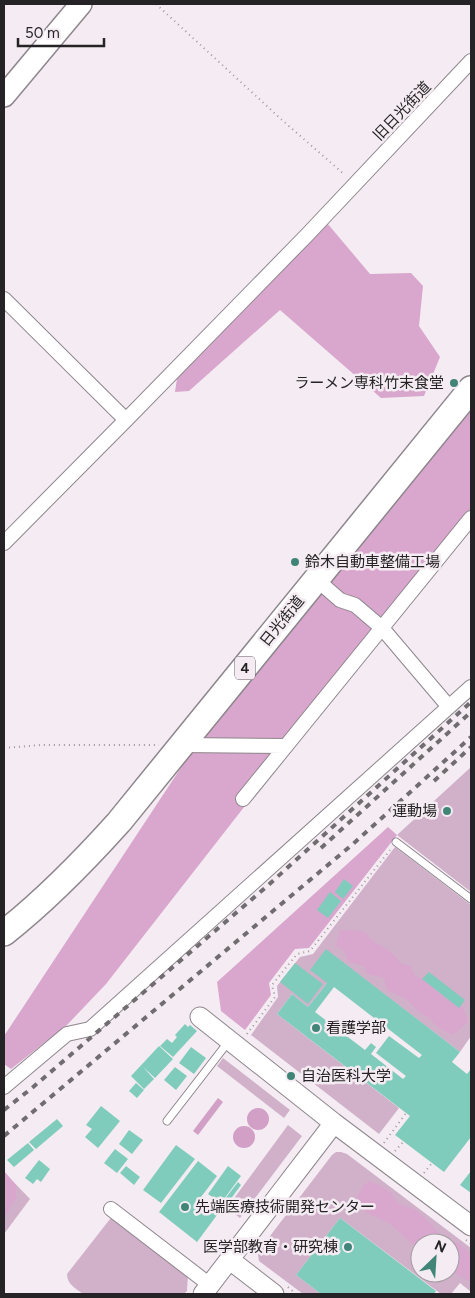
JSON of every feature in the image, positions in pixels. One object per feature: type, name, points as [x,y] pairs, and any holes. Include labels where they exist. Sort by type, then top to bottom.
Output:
[{"type":"highway","name":"日光街道","points":[[4,933],[34,909],[65,880],[119,822],[471,389]]},
{"type":"main road","points":[[4,96],[82,4]]},
{"type":"street","name":"旧日光街道","points":[[4,543],[308,235],[471,61]]},
{"type":"street","points":[[4,299],[126,420]]},
{"type":"street","points":[[243,799],[471,518]]},
{"type":"street","points":[[316,579],[340,600],[355,605],[382,628],[449,706]]},
{"type":"street","points":[[4,1087],[67,1034],[90,1029],[471,687]]},
{"type":"street","points":[[182,745],[286,746]]},
{"type":"street","points":[[200,1017],[238,1038],[334,1123],[471,1226]]},
{"type":"street","points":[[111,1208],[207,1290],[334,1123]]},
{"type":"street","points":[[230,1260],[274,1294]]},
{"type":"lane","points":[[396,842],[471,899]]},
{"type":"lane","points":[[166,1121],[238,1038]]},
{"type":"path","points":[[156,4],[355,184]]},
{"type":"path","points":[[4,748],[41,745],[182,745]]},
{"type":"path","points":[[238,1038],[274,997],[272,985],[297,954],[310,951],[396,842]]},
{"type":"path","points":[[384,1143],[406,1114]]},
{"type":"path","points":[[395,1151],[404,1141]]},
{"type":"path","points":[[424,1174],[432,1163]]},
{"type":"shaded area","points":[[327,223],[370,274],[411,273],[423,286],[419,326],[440,357],[424,396],[381,398],[280,310],[189,391],[175,392],[178,372]]},
{"type":"shaded area","points":[[471,402],[471,516],[106,984],[67,1025],[11,1069],[4,1064],[4,1036],[186,760]]},
{"type":"shaded area","name":"運動場","points":[[471,767],[471,892],[397,835]]},
{"type":"shaded area","points":[[388,827],[397,835],[309,948],[295,949],[269,983],[271,995],[245,1030],[221,1011],[217,982]]},
{"type":"shaded area","points":[[395,847],[471,905],[471,1036],[460,1052],[326,950],[327,983],[308,1007],[292,994],[277,1014],[399,1108],[379,1134],[251,1035],[278,997],[277,986],[300,957],[313,954]]},
{"type":"shaded area","points":[[340,930],[363,931],[373,941],[396,957],[401,964],[410,966],[415,976],[434,983],[446,1000],[457,1001],[464,1010],[468,1022],[453,1035],[439,1028],[406,999],[387,990],[384,978],[367,974],[364,966],[348,961],[344,950],[336,945]]},
{"type":"shaded area","points":[[223,1058],[290,1110],[284,1118],[217,1066]]},
{"type":"shaded area","points":[[218,1098],[223,1102],[198,1135],[193,1131]]},
{"type":"shaded area","points":[[258,1108],[266,1111],[269,1119],[266,1127],[258,1130],[250,1127],[247,1119],[250,1111]]},
{"type":"shaded area","points":[[288,1125],[302,1136],[240,1218],[227,1208]]},
{"type":"shaded area","points":[[244,1126],[252,1129],[255,1137],[252,1145],[244,1148],[236,1145],[233,1137],[236,1129]]},
{"type":"shaded area","points":[[336,1152],[347,1154],[451,1233],[410,1233],[410,1271],[340,1218],[296,1275],[321,1294],[303,1294],[259,1261],[260,1249]]},
{"type":"shaded area","points":[[4,1171],[16,1185],[16,1198],[4,1218]]},
{"type":"shaded area","points":[[4,1172],[30,1199],[4,1234]]},
{"type":"shaded area","points":[[369,1181],[381,1186],[391,1193],[398,1204],[416,1210],[439,1233],[410,1233],[410,1242],[389,1223],[367,1213],[357,1198],[363,1186]]},
{"type":"shaded area","points":[[113,1217],[188,1273],[187,1291],[184,1294],[83,1294],[72,1286],[67,1274]]},
{"type":"shaded area","points":[[460,1240],[471,1248],[471,1292],[460,1283]]},
{"type":"shaded area","points":[[460,1245],[471,1254],[471,1281],[460,1276]]},
{"type":"shaded area","points":[[426,1283],[460,1283],[451,1294],[441,1294]]},
{"type":"building","points":[[344,879],[353,886],[343,899],[335,892]]},
{"type":"building","points":[[330,892],[341,901],[328,918],[317,910]]},
{"type":"building","points":[[326,949],[460,1052],[452,1062],[467,1074],[471,1069],[471,1137],[444,1172],[395,1135],[410,1116],[277,1014],[292,994],[308,1007],[327,983],[310,970]],"holes":[[[334,987],[422,1055],[419,1058],[389,1036],[376,1053],[406,1076],[403,1079],[371,1054],[376,1047],[371,1043],[365,1050],[315,1012]]]},
{"type":"building","points":[[295,963],[323,984],[308,1004],[280,982]]},
{"type":"building","points":[[429,972],[465,1000],[459,1008],[422,979]]},
{"type":"building","points":[[185,1024],[188,1027],[190,1025],[197,1031],[173,1057],[160,1046],[167,1039],[172,1043],[177,1037],[175,1035]]},
{"type":"building","points":[[159,1046],[173,1059],[155,1078],[143,1067],[154,1079],[144,1089],[131,1076]]},
{"type":"building","points":[[191,1047],[206,1058],[194,1074],[179,1063]]},
{"type":"building","points":[[175,1067],[187,1076],[176,1090],[164,1080]]},
{"type":"building","points":[[136,1083],[144,1090],[137,1098],[129,1091]]},
{"type":"building","points":[[101,1106],[120,1121],[98,1148],[85,1137],[92,1129],[86,1125]]},
{"type":"building","points":[[57,1119],[63,1126],[36,1149],[29,1142]]},
{"type":"building","points":[[129,1130],[143,1140],[132,1154],[119,1144]]},
{"type":"building","points":[[28,1143],[34,1150],[14,1167],[7,1160]]},
{"type":"building","points":[[176,1145],[195,1159],[161,1203],[143,1190]]},
{"type":"building","points":[[115,1149],[128,1159],[117,1173],[104,1163]]},
{"type":"building","points":[[39,1160],[50,1169],[41,1182],[37,1179],[33,1184],[25,1178]]},
{"type":"building","name":"先端医療技術開発センター","points":[[198,1161],[217,1176],[198,1201],[217,1215],[197,1242],[159,1212]]},
{"type":"building","points":[[126,1166],[140,1177],[134,1185],[120,1173]]},
{"type":"building","points":[[228,1166],[241,1176],[221,1203],[208,1194]]},
{"type":"building","points":[[471,1171],[471,1193],[460,1185]]},
{"type":"building","points":[[238,1182],[241,1185],[225,1207],[221,1204]]},
{"type":"building","name":"医学部教育・研究棟","points":[[340,1218],[410,1271],[410,1283],[425,1283],[436,1291],[434,1294],[321,1294],[296,1275]]},
{"type":"railway","points":[[4,1110],[265,888],[471,702]]},
{"type":"railway","points":[[321,848],[471,712]]},
{"type":"railway","points":[[4,1136],[353,844],[471,737]]},
{"type":"railway","points":[[434,781],[471,747]]},
{"type":"place","name":"ラーメン専科竹末食堂","points":[[454,383]]},
{"type":"place","name":"鈴木自動車整備工場","points":[[295,562]]},
{"type":"place","name":"運動場","points":[[447,811]]},
{"type":"place","name":"看護学部","points":[[316,1028]]},
{"type":"place","name":"自治医科大学","points":[[291,1076]]},
{"type":"place","name":"先端医療技術開発センター","points":[[185,1207]]},
{"type":"place","name":"医学部教育・研究棟","points":[[348,1247]]}]
